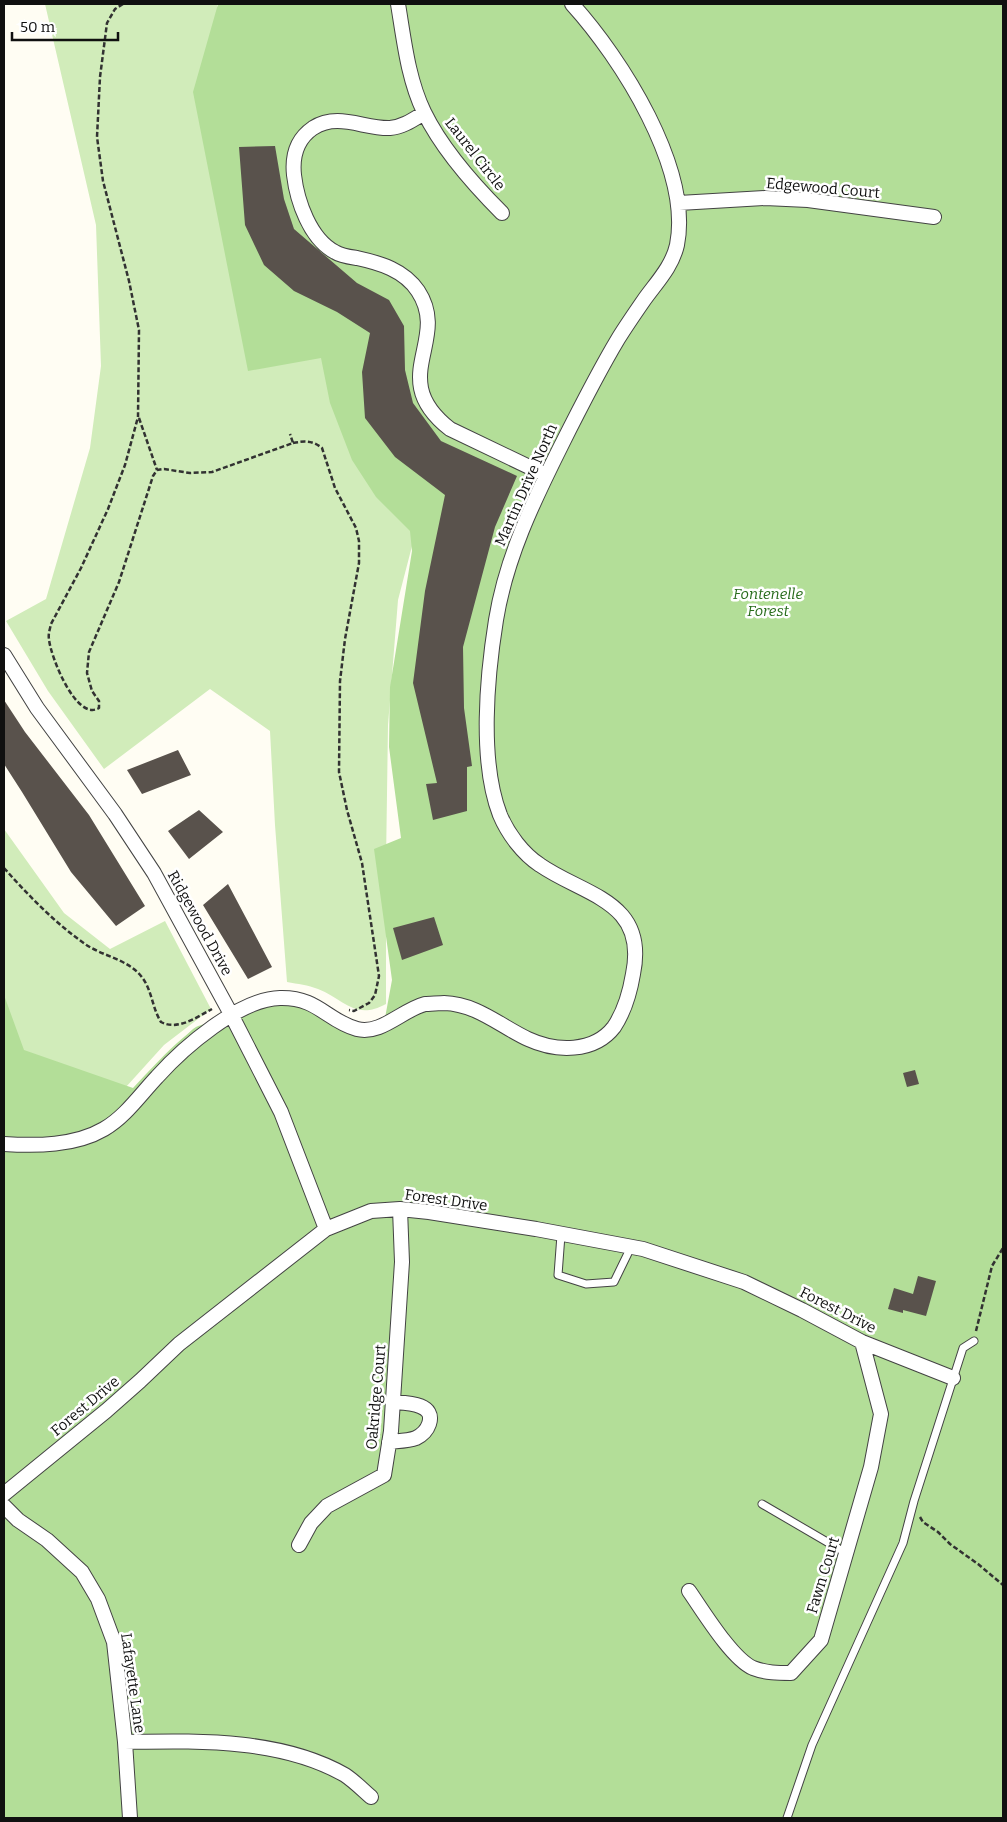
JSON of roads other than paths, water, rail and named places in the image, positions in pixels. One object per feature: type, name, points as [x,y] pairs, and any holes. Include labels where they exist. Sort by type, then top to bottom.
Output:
[{"type":"street","name":"Laurel Circle","points":[[398,4],[408,65],[424,113],[454,158],[502,213]]},
{"type":"street","name":"Martin Drive North","points":[[4,1144],[59,1143],[80,1140],[109,1127],[178,1055],[203,1034],[252,1005],[268,999],[300,1000],[315,1005],[344,1024],[357,1029],[369,1030],[426,1004],[458,1004],[486,1015],[540,1044],[564,1048],[577,1048],[598,1041],[615,1026],[628,997],[635,966],[634,942],[630,930],[617,910],[606,900],[540,866],[524,851],[510,833],[500,815],[494,793],[489,763],[487,724],[488,677],[497,614],[512,556],[524,523],[584,400],[618,339],[672,261],[677,245],[679,204],[658,138],[635,92],[612,55],[572,4]]},
{"type":"street","points":[[424,113],[405,124],[392,128],[379,128],[336,120],[314,127],[298,144],[295,153],[293,166],[299,202],[314,231],[323,243],[335,252],[394,269],[408,279],[418,291],[428,320],[420,371],[421,389],[429,408],[438,420],[450,428],[546,475]]},
{"type":"street","name":"Edgewood Court","points":[[679,204],[765,198],[808,200],[934,217]]},
{"type":"street","name":"Ridgewood Drive","points":[[4,655],[37,708],[116,814],[150,866],[232,1016],[281,1112],[326,1230]]},
{"type":"street","name":"Forest Drive","points":[[4,1494],[106,1411],[179,1344],[326,1230],[371,1211],[400,1209],[536,1229],[561,1235],[631,1246],[744,1282],[862,1342],[953,1378]]},
{"type":"street","name":"Oakridge Court","points":[[299,1545],[311,1523],[327,1506],[384,1475],[393,1402],[402,1262],[400,1209]]},
{"type":"street","name":"Fawn Court","points":[[689,1591],[734,1652],[752,1667],[772,1673],[792,1673],[820,1640],[871,1467],[881,1414],[862,1342]]},
{"type":"street","points":[[389,1442],[416,1438],[428,1429],[430,1420],[427,1410],[420,1406],[412,1403],[393,1402]]},
{"type":"street","name":"Lafayette Lane","points":[[4,1506],[18,1520],[47,1540],[82,1572],[98,1599],[114,1642],[125,1742],[130,1818]]},
{"type":"street","points":[[125,1742],[206,1741],[270,1749],[315,1762],[346,1776],[371,1797]]},
{"type":"lane","points":[[561,1235],[558,1275],[586,1284],[614,1282],[631,1246]]},
{"type":"lane","points":[[787,1818],[812,1745],[903,1543],[914,1501],[962,1348],[974,1341]]},
{"type":"lane","points":[[762,1504],[847,1553]]},
{"type":"park label","name":"Fontenelle Forest","points":[[768,602]]}]
